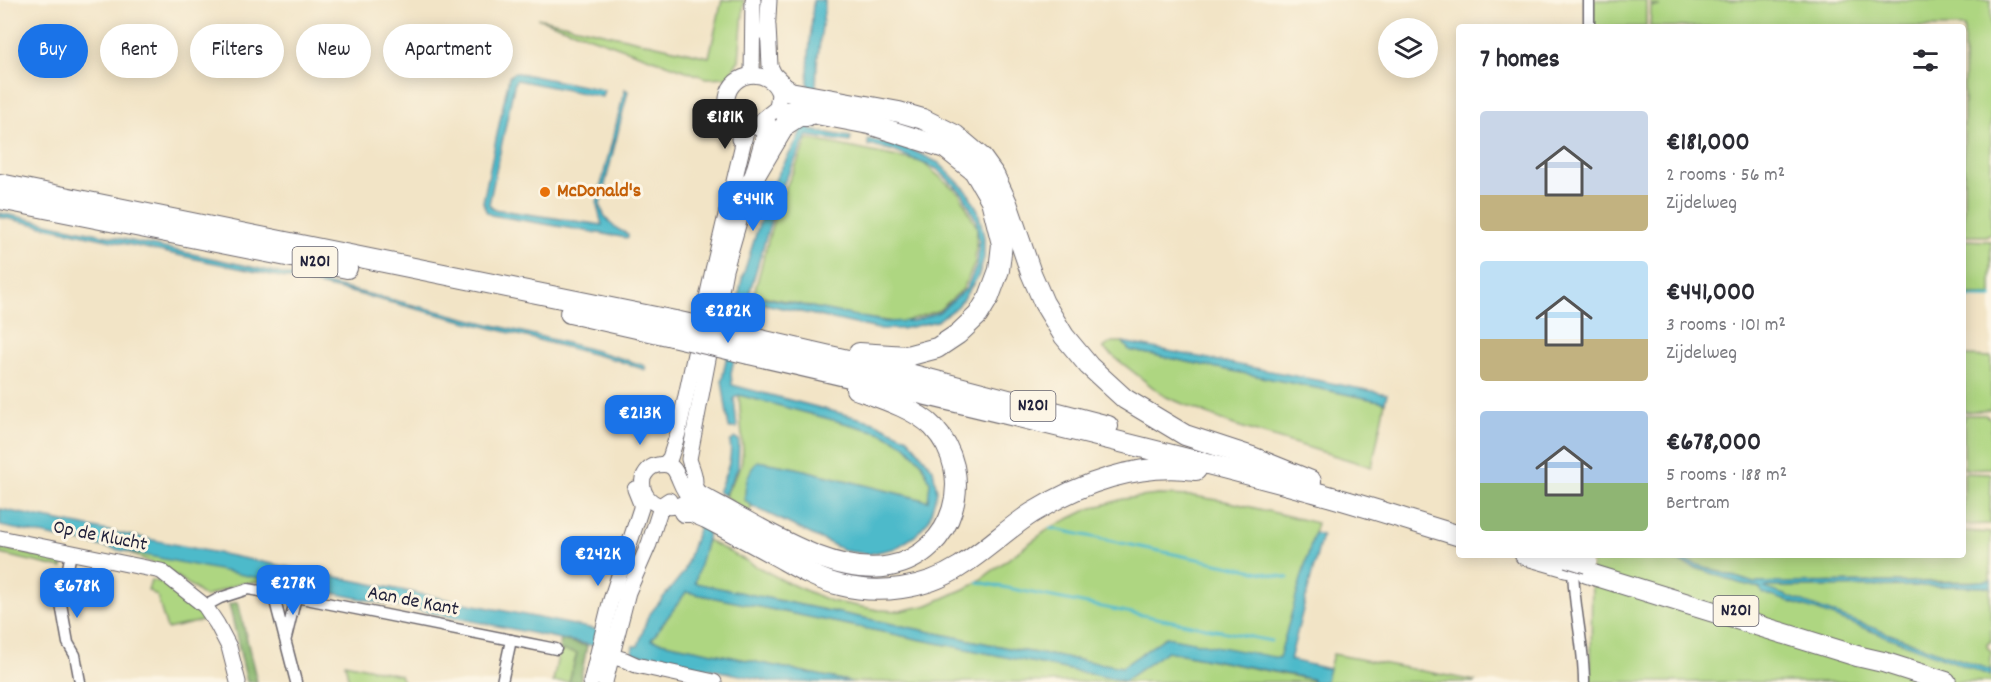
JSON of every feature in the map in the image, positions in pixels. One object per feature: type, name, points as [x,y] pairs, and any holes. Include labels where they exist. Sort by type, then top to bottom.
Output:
[{"type":"highway","name":"N201","points":[[769,104],[840,102],[899,112],[923,119],[956,135],[981,157],[994,175],[1007,203],[1044,303],[1064,336],[1089,366],[1125,399],[1185,435],[1252,457],[1308,485]]},
{"type":"highway","name":"N201","points":[[751,346],[805,342],[859,353],[907,356],[937,348],[978,315],[989,297],[999,270],[1002,244],[991,200],[974,171],[945,148],[869,124],[769,104]]},
{"type":"highway","name":"N201","points":[[742,182],[785,125],[799,116],[825,116]]},
{"type":"highway","name":"N201","points":[[0,184],[751,346],[913,375],[1308,485],[1456,535]]},
{"type":"highway","name":"N201","points":[[0,199],[459,290],[674,328]]},
{"type":"highway","name":"N201","points":[[683,497],[748,522],[817,555],[845,564],[875,568],[906,561],[926,550],[942,533],[952,513],[957,489],[956,472],[947,445],[932,425],[901,406],[751,346]]},
{"type":"highway","name":"N201","points":[[798,365],[1456,522]]},
{"type":"highway","name":"N201","points":[[683,497],[692,512],[828,581],[855,588],[897,589],[920,584],[957,568],[1054,500],[1081,486],[1118,476],[1153,469],[1191,469],[1231,474],[1260,482],[1308,485]]},
{"type":"highway","name":"N201","points":[[1546,558],[1574,562],[1857,656],[1946,682]]},
{"type":"main road","points":[[753,0],[748,76],[769,104]]},
{"type":"main road","points":[[683,497],[674,462],[682,408],[695,359],[713,270],[742,182],[765,128],[769,104],[764,67],[769,0]]},
{"type":"main road","points":[[748,76],[731,87],[729,112],[769,104]]},
{"type":"main road","points":[[604,682],[608,655],[610,603],[633,537],[647,510],[641,473],[648,460],[674,462],[689,459],[742,182],[746,130],[769,104]]},
{"type":"main road","points":[[648,544],[672,515],[695,475],[674,462]]},
{"type":"main road","points":[[644,499],[654,503],[683,497]]},
{"type":"main road","points":[[591,682],[608,655],[628,592],[648,544],[683,497]]},
{"type":"main road","name":"Op de Klucht","points":[[0,538],[161,571],[205,606],[218,624],[229,647],[238,682]]},
{"type":"main road","points":[[608,655],[636,665],[714,682]]},
{"type":"street","points":[[1589,0],[1589,24]]},
{"type":"street","points":[[71,553],[61,604],[68,643],[75,655],[80,682]]},
{"type":"street","points":[[1574,562],[1574,592],[1584,682]]},
{"type":"street","name":"Aan de Kant","points":[[205,606],[220,598],[248,589],[556,650]]},
{"type":"street","points":[[274,597],[296,682]]},
{"type":"street","points":[[285,642],[296,597]]},
{"type":"street","points":[[502,682],[510,640]]},
{"type":"green space","points":[[722,0],[744,0],[739,60],[728,77],[706,78],[537,18],[709,57]]},
{"type":"green space","points":[[1593,0],[1646,0],[1646,24],[1593,24]]},
{"type":"green space","points":[[1650,0],[1991,0],[1991,233],[1986,236],[1966,236],[1966,24],[1650,24],[1651,6],[1660,6],[1650,4]]},
{"type":"green space","points":[[808,139],[922,162],[960,194],[977,228],[975,263],[963,289],[939,310],[900,323],[853,316],[754,294],[777,207]]},
{"type":"green space","points":[[1966,240],[1991,241],[1991,295],[1966,295]]},
{"type":"green space","points":[[1112,342],[1123,342],[1129,350],[1385,402],[1372,467],[1234,425],[1164,396],[1103,348]]},
{"type":"green space","points":[[1966,356],[1991,357],[1991,410],[1966,412]]},
{"type":"green space","points":[[739,395],[882,433],[905,445],[922,463],[930,482],[929,501],[796,468],[758,461],[745,500],[752,506],[749,513],[725,496],[741,466],[743,451]]},
{"type":"green space","points":[[1966,415],[1985,415],[1991,419],[1991,468],[1966,469]]},
{"type":"green space","points":[[1966,473],[1991,474],[1990,524],[1966,525]]},
{"type":"green space","points":[[1158,495],[1193,496],[1230,502],[1317,523],[1279,659],[1166,637],[1122,667],[1018,650],[694,583],[707,540],[786,582],[830,601],[878,610],[900,611],[928,605],[973,585],[1050,528],[1089,509],[1123,499]]},
{"type":"green space","points":[[1966,531],[1991,533],[1990,581],[1754,583],[1676,558],[1966,558]]},
{"type":"green space","points":[[0,548],[50,559],[51,556],[64,559],[62,568],[0,554]]},
{"type":"green space","points":[[124,550],[275,581],[240,583],[205,597],[166,570]]},
{"type":"green space","points":[[1592,558],[1668,558],[1739,583],[1764,589],[1767,587],[1990,587],[1991,642],[1987,644],[1987,647],[1991,651],[1991,682],[1591,682]]},
{"type":"green space","points":[[151,580],[170,584],[199,610],[206,620],[167,629],[157,596],[148,590]]},
{"type":"green space","points":[[686,592],[1124,681],[1167,651],[1313,680],[1312,682],[852,682],[651,640]]},
{"type":"green space","points":[[238,602],[257,682],[247,682],[229,604]]},
{"type":"green space","points":[[561,640],[587,646],[580,682],[569,682],[577,653],[559,650]]},
{"type":"green space","points":[[559,650],[577,653],[569,682],[553,682]]},
{"type":"green space","points":[[1333,654],[1475,681],[1325,682]]},
{"type":"green space","points":[[345,663],[400,675],[403,682],[349,682]]},
{"type":"water","points":[[813,0],[825,0],[816,90],[808,88]]},
{"type":"water","points":[[513,73],[518,73],[604,90],[602,97],[515,81],[489,204],[493,209],[602,225],[597,205],[598,197],[625,89],[628,91],[600,205],[607,220],[628,234],[628,238],[491,215],[486,211],[483,202],[509,78],[513,78]]},
{"type":"water","points":[[803,123],[810,125],[810,130],[851,137],[850,142],[807,136],[779,193],[750,291],[752,295],[886,322],[914,321],[939,312],[966,289],[977,265],[979,249],[977,244],[979,243],[976,220],[963,194],[937,169],[894,151],[868,146],[868,139],[912,150],[939,163],[967,191],[978,210],[984,237],[984,258],[978,277],[958,306],[937,321],[902,329],[878,329],[751,301],[747,303],[731,373],[732,385],[874,422],[908,438],[933,469],[937,491],[929,520],[915,536],[896,548],[869,554],[846,551],[752,506],[745,500],[747,479],[757,461],[796,468],[928,501],[930,482],[922,463],[905,445],[882,433],[739,395],[734,398],[737,428],[729,428],[722,380],[742,279],[776,178],[798,138]]},
{"type":"water","points":[[0,213],[407,303],[600,352],[645,366],[646,370],[616,360],[350,292],[0,217]]},
{"type":"water","points":[[1123,342],[1387,394],[1385,402],[1129,350]]},
{"type":"water","points":[[735,438],[739,440],[738,468],[724,495],[718,492],[729,462],[730,442]]},
{"type":"water","points":[[0,509],[599,630],[596,646],[0,526]]},
{"type":"water","points":[[700,523],[710,528],[695,583],[1018,650],[1122,667],[1166,637],[1279,658],[1314,533],[1322,535],[1290,660],[1329,669],[1325,682],[1312,682],[1312,679],[1167,651],[1124,681],[686,592],[651,640],[852,682],[773,682],[632,653],[633,646],[638,646],[648,616],[684,572]]},
{"type":"water","points":[[1668,558],[1676,558],[1754,583],[1991,580],[1991,589],[1990,587],[1952,586],[1765,588],[1991,670],[1991,676],[1818,611],[1762,593],[1760,588]]},
{"type":"waterway","points":[[1966,297],[1991,297]]},
{"type":"waterway","points":[[1050,528],[1288,578]]},
{"type":"waterway","points":[[978,582],[1271,641]]},
{"type":"place","name":"McDonald's","points":[[545,192]]}]
